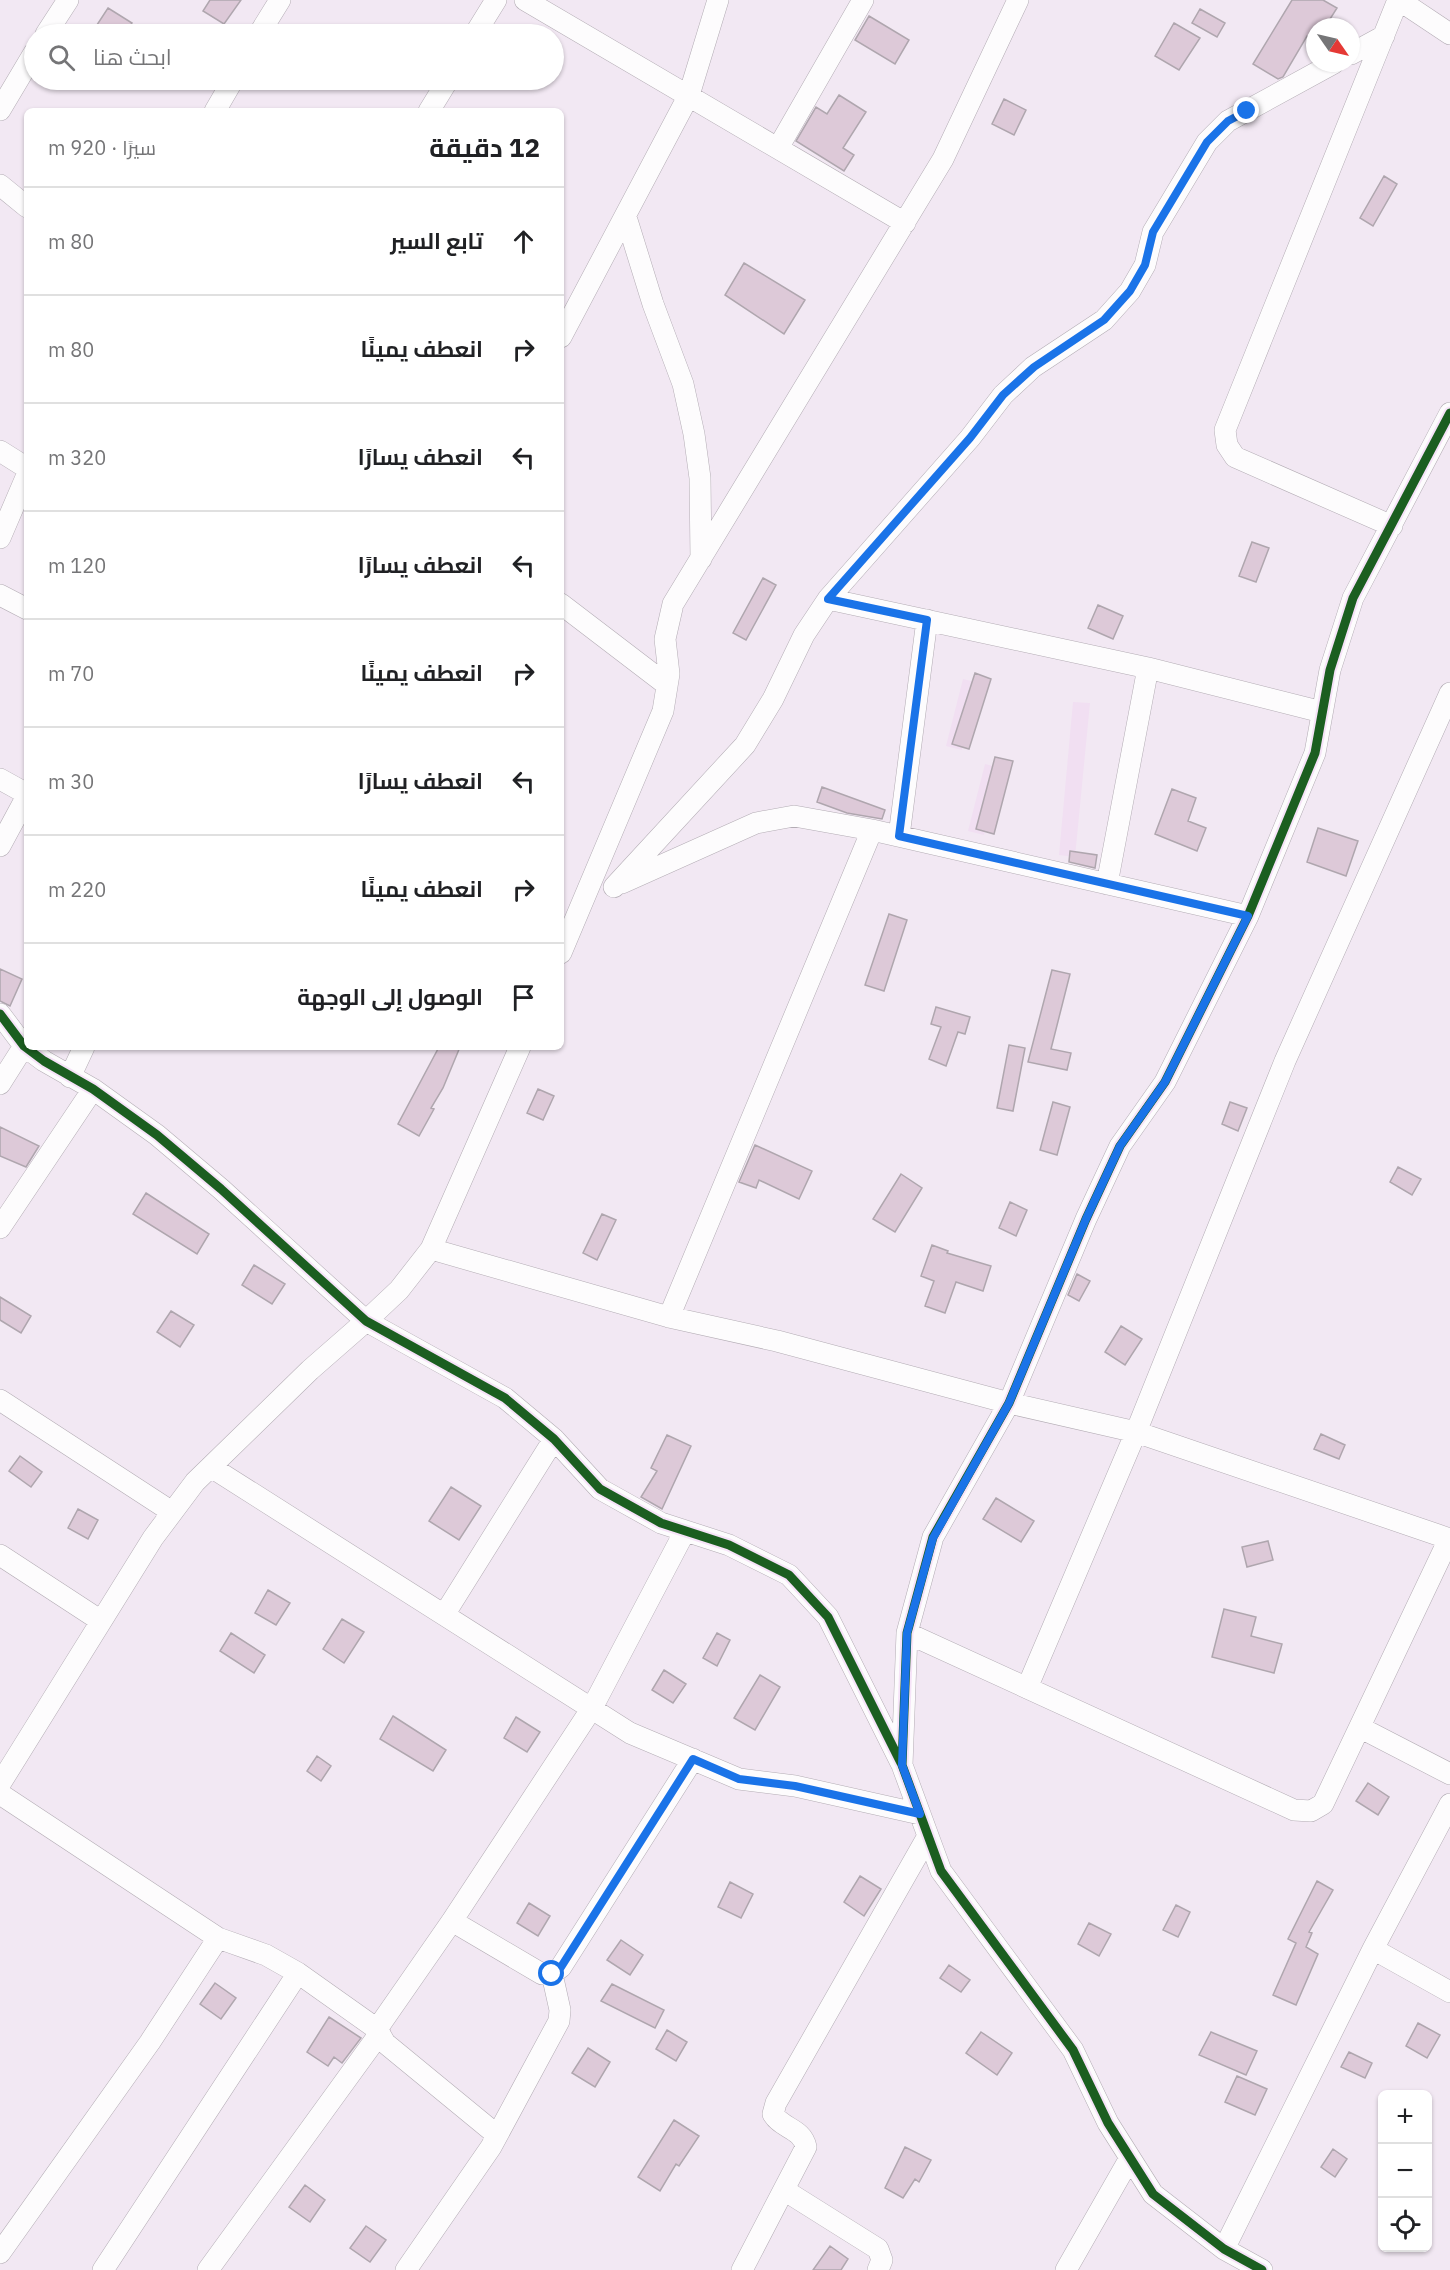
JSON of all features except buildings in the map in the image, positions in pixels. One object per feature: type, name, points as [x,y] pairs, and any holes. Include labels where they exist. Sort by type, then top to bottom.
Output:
[{"type":"street","points":[[52,24],[68,0]]},
{"type":"street","points":[[266,24],[280,0]]},
{"type":"street","points":[[481,24],[496,0]]},
{"type":"street","points":[[525,0],[905,223]]},
{"type":"street","points":[[564,331],[689,95],[718,0]]},
{"type":"street","points":[[778,148],[863,0]]},
{"type":"street","points":[[564,945],[663,711],[669,674],[665,639],[673,604],[943,159],[1018,0]]},
{"type":"street","points":[[1392,526],[1235,457],[1227,445],[1225,430],[1399,0],[1450,34]]},
{"type":"street","points":[[1360,49],[1384,36]]},
{"type":"street","points":[[0,110],[24,70]]},
{"type":"street","points":[[614,887],[744,745],[773,699],[804,635],[828,599],[970,438],[1003,395],[1034,367],[1104,320],[1130,291],[1145,265],[1153,232],[1207,142],[1228,121],[1318,72]]},
{"type":"street","points":[[217,108],[227,90]]},
{"type":"street","points":[[431,108],[442,90]]},
{"type":"street","points":[[0,185],[24,205]]},
{"type":"street","points":[[626,217],[653,304],[683,384],[694,434],[700,478],[701,559]]},
{"type":"street","points":[[902,1765],[907,1633],[933,1538],[1009,1403],[1086,1219],[1120,1146],[1165,1082],[1248,916],[1314,753],[1330,670],[1353,598],[1450,413]]},
{"type":"street","points":[[0,451],[24,466]]},
{"type":"street","points":[[0,538],[24,482]]},
{"type":"street","points":[[0,596],[24,608]]},
{"type":"street","points":[[828,599],[1148,668],[1322,712]]},
{"type":"street","points":[[564,606],[667,685]]},
{"type":"street","points":[[899,836],[927,620]]},
{"type":"street","points":[[1107,884],[1148,668]]},
{"type":"street","points":[[1027,1688],[1136,1432],[1286,1061],[1450,693]]},
{"type":"street","points":[[0,779],[24,793]]},
{"type":"street","points":[[0,846],[24,801]]},
{"type":"street","points":[[582,904],[614,887],[756,823],[794,816],[872,830],[1248,916]]},
{"type":"street","points":[[669,1317],[872,830]]},
{"type":"street","points":[[0,1014],[24,1046],[0,1084]]},
{"type":"street","points":[[30,1050],[70,1077],[93,1089],[149,1129],[221,1189],[366,1321],[505,1398],[554,1439],[600,1489],[661,1523],[729,1545],[789,1575],[828,1617],[902,1765],[941,1871],[1073,2050],[1108,2123],[1153,2194],[1224,2249],[1262,2270]]},
{"type":"street","points":[[70,1077],[83,1050]]},
{"type":"street","points":[[0,1784],[153,1538],[195,1482],[310,1370],[399,1290],[431,1250],[519,1050]]},
{"type":"street","points":[[0,1228],[93,1089]]},
{"type":"street","points":[[431,1250],[669,1317],[777,1341],[1009,1403],[1136,1432],[1449,1539],[1323,1804],[1311,1811],[1294,1810],[907,1633]]},
{"type":"street","points":[[0,1400],[172,1512]]},
{"type":"street","points":[[444,1615],[554,1439]]},
{"type":"street","points":[[211,1467],[630,1732],[739,1779],[795,1786],[920,1814]]},
{"type":"street","points":[[208,2270],[378,2031],[592,1708],[686,1531]]},
{"type":"street","points":[[0,1555],[101,1621]]},
{"type":"street","points":[[1361,1728],[1450,1774]]},
{"type":"street","points":[[452,1921],[543,1974],[552,1974],[561,1967],[693,1759]]},
{"type":"street","points":[[0,1794],[218,1938],[266,1955],[298,1973],[378,2031],[385,2043],[497,2135]]},
{"type":"street","points":[[1224,2249],[1373,1948],[1450,1804]]},
{"type":"street","points":[[742,2270],[806,2147],[799,2133],[777,2121],[773,2114],[776,2103],[928,1836]]},
{"type":"street","points":[[0,2253],[150,2042],[218,1938]]},
{"type":"street","points":[[1373,1948],[1450,1992]]},
{"type":"street","points":[[103,2270],[298,1973]]},
{"type":"street","points":[[406,2270],[497,2135],[559,2021],[560,2010],[552,1974]]},
{"type":"street","points":[[1066,2270],[1130,2158]]},
{"type":"street","points":[[784,2190],[878,2249],[882,2260],[878,2270]]},
{"type":"shaded area","points":[[963,679],[979,683],[962,750],[946,746]]},
{"type":"shaded area","points":[[1073,702],[1090,703],[1075,857],[1059,855]]},
{"type":"shaded area","points":[[985,764],[1001,768],[984,835],[968,831]]},
{"type":"cycle path","points":[[1262,2270],[1224,2249],[1153,2194],[1108,2123],[1073,2050],[941,1871],[902,1765],[907,1633],[933,1537],[1009,1403],[1086,1219],[1120,1146],[1165,1082],[1248,916],[1315,753],[1330,670],[1353,598],[1450,413]]},
{"type":"cycle path","points":[[0,1014],[24,1046]]},
{"type":"cycle path","points":[[29,1050],[93,1089],[157,1135],[221,1189],[366,1321],[505,1398],[554,1439],[600,1489],[661,1523],[729,1545],[789,1575],[828,1617],[901,1763]]},
{"type":"route","points":[[552,1974],[561,1967],[693,1759],[739,1779],[795,1786],[920,1814],[902,1765],[907,1633],[933,1538],[1009,1403],[1086,1219],[1120,1146],[1165,1082],[1248,916],[899,836],[927,620],[828,599],[970,438],[1003,395],[1034,367],[1104,320],[1130,291],[1145,265],[1153,232],[1207,142],[1228,121],[1247,111]]}]
